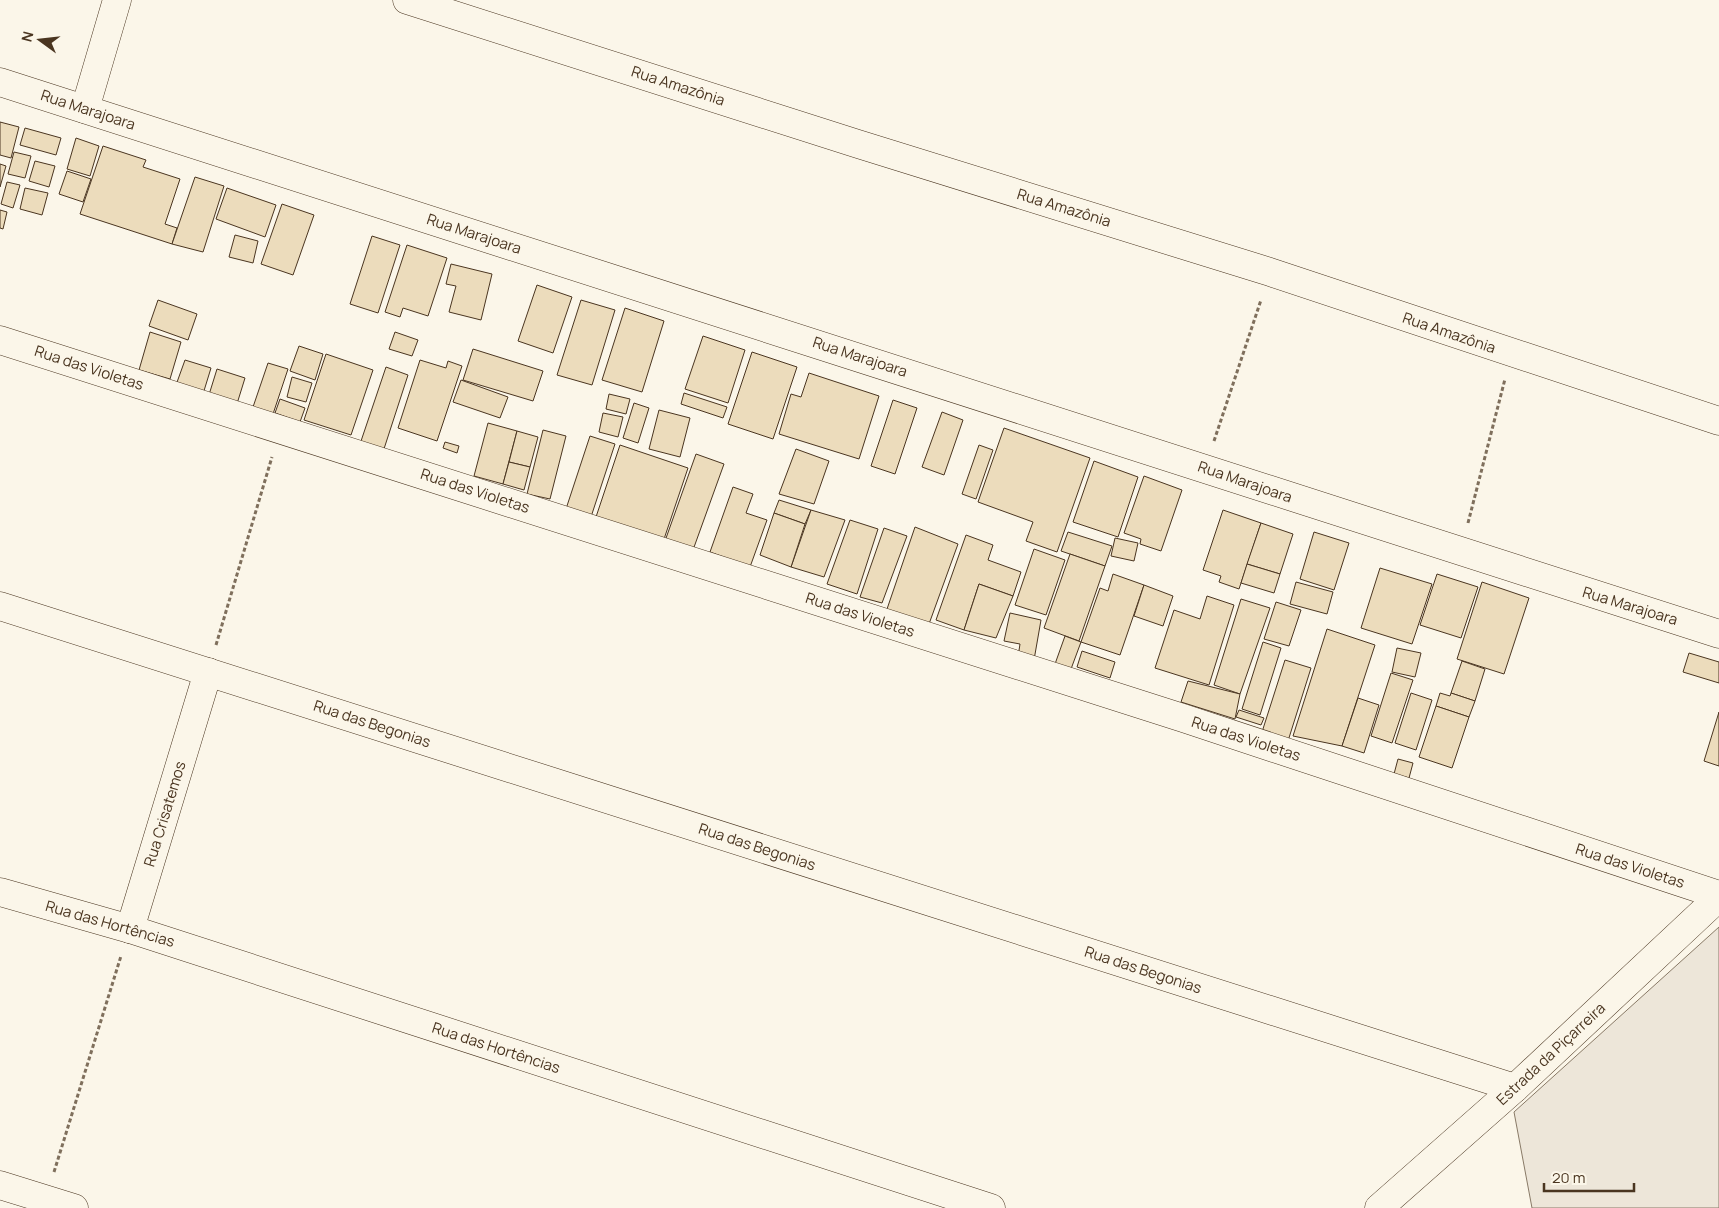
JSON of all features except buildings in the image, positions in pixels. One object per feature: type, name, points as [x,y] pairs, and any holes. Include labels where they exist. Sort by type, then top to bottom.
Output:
[{"type":"street","points":[[85,109],[117,0]]},
{"type":"street","name":"Rua Amazônia","points":[[408,0],[858,144],[1270,272],[1511,354],[1719,421]]},
{"type":"street","name":"Rua Marajoara","points":[[0,82],[1205,468],[1460,553],[1719,634]]},
{"type":"street","name":"Rua das Violetas","points":[[0,340],[1192,721],[1719,896]]},
{"type":"street","name":"Rua das Begonias","points":[[0,606],[1515,1088]]},
{"type":"street","name":"Rua Crisatemos","points":[[130,929],[208,672]]},
{"type":"street","name":"Rua das Hortências","points":[[0,892],[130,929],[991,1208]]},
{"type":"street","name":"Estrada da Piçarreira","points":[[1379,1208],[1515,1088],[1719,896]]},
{"type":"street","points":[[0,1185],[74,1208]]},
{"type":"path","points":[[1205,468],[1270,272]]},
{"type":"path","points":[[1460,553],[1511,354]]},
{"type":"path","points":[[208,672],[280,429]]},
{"type":"path","points":[[46,1199],[130,929]]},
{"type":"shaded area","points":[[1719,927],[1719,1208],[1532,1208],[1514,1112]]}]
